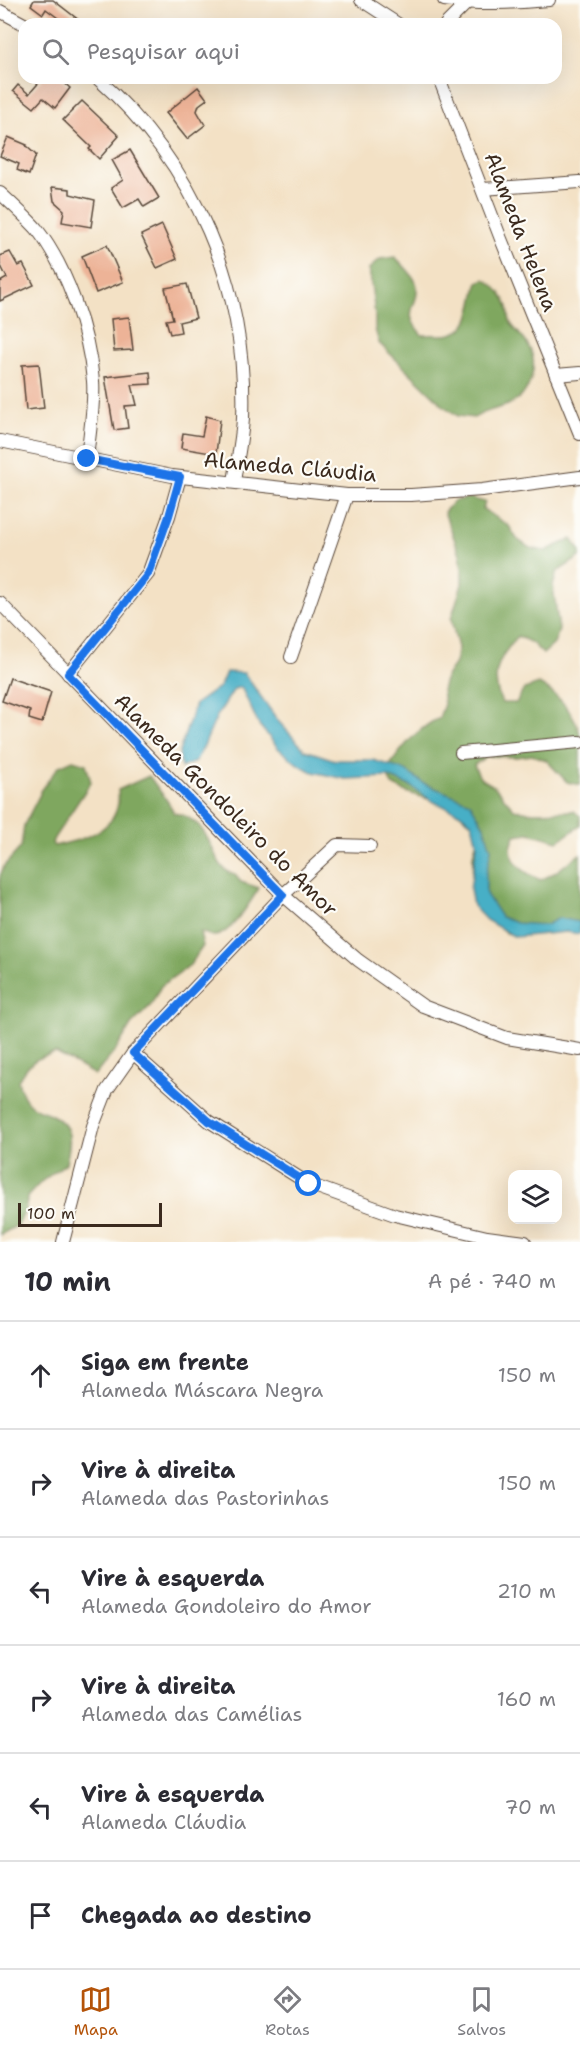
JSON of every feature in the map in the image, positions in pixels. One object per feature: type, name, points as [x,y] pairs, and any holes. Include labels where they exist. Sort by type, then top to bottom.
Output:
[{"type":"street","points":[[361,0],[389,18]]},
{"type":"street","points":[[444,0],[467,3],[549,0]]},
{"type":"street","points":[[452,18],[467,3]]},
{"type":"street","points":[[0,11],[18,21]]},
{"type":"street","points":[[103,84],[135,115],[167,156],[189,190],[208,227],[217,252],[231,302],[240,351],[243,419],[234,482]]},
{"type":"street","name":"Alameda Helena","points":[[441,84],[580,434]]},
{"type":"street","points":[[483,189],[580,182]]},
{"type":"street","points":[[0,193],[36,229],[57,262],[71,292],[90,354],[94,383],[87,459]]},
{"type":"street","points":[[556,375],[580,373]]},
{"type":"street","name":"Alameda Cláudia","points":[[0,441],[180,477],[346,495],[411,495],[482,490],[580,477]]},
{"type":"street","points":[[68,674],[148,574],[180,477]]},
{"type":"street","points":[[291,657],[346,495]]},
{"type":"street","name":"Alameda Gondoleiro do Amor","points":[[0,603],[283,895],[358,960],[423,1006],[507,1038],[580,1050]]},
{"type":"street","points":[[461,753],[580,742]]},
{"type":"street","points":[[63,1242],[93,1126],[107,1090],[133,1053],[283,895],[337,845],[370,846]]},
{"type":"street","points":[[133,1053],[209,1121],[309,1184],[395,1215],[487,1237],[525,1242]]},
{"type":"green space","points":[[395,257],[415,280],[417,291],[411,313],[415,326],[422,335],[444,335],[459,331],[468,320],[478,282],[485,279],[499,291],[508,307],[511,323],[532,354],[531,378],[519,398],[474,418],[458,416],[445,407],[379,343],[375,329],[369,269],[380,259]]},
{"type":"green space","points":[[469,498],[485,502],[483,509],[509,526],[517,539],[530,548],[545,551],[572,539],[580,550],[580,557],[557,572],[553,586],[559,630],[554,644],[543,654],[532,643],[518,636],[501,659],[496,683],[502,703],[516,703],[524,689],[539,684],[553,693],[565,706],[575,720],[580,736],[580,785],[567,782],[546,760],[532,755],[487,756],[474,765],[480,778],[494,786],[514,809],[529,812],[574,811],[580,816],[580,826],[558,841],[529,833],[515,835],[511,849],[518,865],[541,880],[580,854],[580,928],[521,936],[506,933],[495,923],[472,885],[473,855],[477,840],[474,825],[450,806],[406,792],[392,785],[386,771],[409,741],[439,718],[444,704],[442,690],[446,676],[455,663],[458,648],[451,619],[462,584],[462,569],[460,554],[444,512],[454,501]]},
{"type":"green space","points":[[73,760],[86,764],[91,782],[54,838],[52,843],[54,846],[78,840],[100,830],[114,815],[118,804],[118,790],[149,776],[174,813],[188,817],[198,825],[226,870],[241,882],[259,888],[234,924],[227,930],[214,936],[200,932],[203,946],[190,965],[161,986],[151,1005],[131,1025],[116,1050],[95,1075],[56,1053],[38,1059],[25,1070],[18,1081],[25,1098],[29,1104],[63,1123],[69,1134],[69,1147],[66,1163],[41,1182],[28,1196],[25,1211],[18,1225],[0,1235],[0,876],[4,866],[21,847],[24,825],[40,791],[59,766]]},
{"type":"water","points":[[226,672],[244,673],[279,722],[305,750],[335,760],[373,760],[404,770],[425,784],[470,802],[484,826],[491,849],[486,874],[486,894],[501,917],[516,923],[546,925],[559,918],[580,922],[580,934],[566,932],[515,937],[486,920],[473,906],[470,889],[477,844],[472,823],[459,813],[389,777],[345,779],[313,772],[299,765],[279,749],[259,725],[241,687],[234,689],[217,716],[195,762],[181,768],[179,752],[195,704],[220,686]]},
{"type":"building","points":[[34,0],[53,0],[76,18],[58,18],[46,9],[43,14],[31,5]]},
{"type":"building","points":[[38,84],[66,84],[70,88],[55,108],[43,98],[34,108],[13,91],[18,85],[29,94]]},
{"type":"building","points":[[198,87],[207,99],[199,105],[197,111],[205,125],[187,139],[166,113]]},
{"type":"building","points":[[82,101],[119,136],[99,159],[89,149],[91,147],[63,120]]},
{"type":"building","points":[[8,137],[27,145],[36,155],[29,175],[17,170],[19,164],[0,156]]},
{"type":"building","points":[[130,150],[159,198],[144,207],[139,199],[123,208],[111,188],[123,180],[112,160]]},
{"type":"building","points":[[52,187],[70,189],[70,194],[95,200],[91,227],[62,222],[64,210],[54,201]]},
{"type":"building","points":[[162,225],[177,259],[157,268],[141,235]]},
{"type":"building","points":[[107,245],[123,282],[96,293],[82,256]]},
{"type":"building","points":[[10,252],[18,266],[23,264],[34,285],[0,301],[0,282],[7,278],[0,264],[0,256]]},
{"type":"building","points":[[187,284],[196,318],[179,322],[181,332],[170,334],[166,320],[173,319],[165,288]]},
{"type":"building","points":[[129,317],[133,350],[114,351],[111,319]]},
{"type":"building","points":[[39,364],[44,408],[26,410],[22,365]]},
{"type":"building","points":[[150,372],[151,384],[132,385],[137,405],[125,406],[128,428],[114,430],[105,377]]},
{"type":"building","points":[[206,416],[220,420],[216,454],[181,448],[183,433],[202,436]]},
{"type":"building","points":[[10,678],[51,692],[42,723],[29,719],[30,711],[2,701]]},
{"type":"route","points":[[87,459],[180,477],[148,574],[68,674],[283,895],[133,1053],[209,1121],[309,1184]]}]
